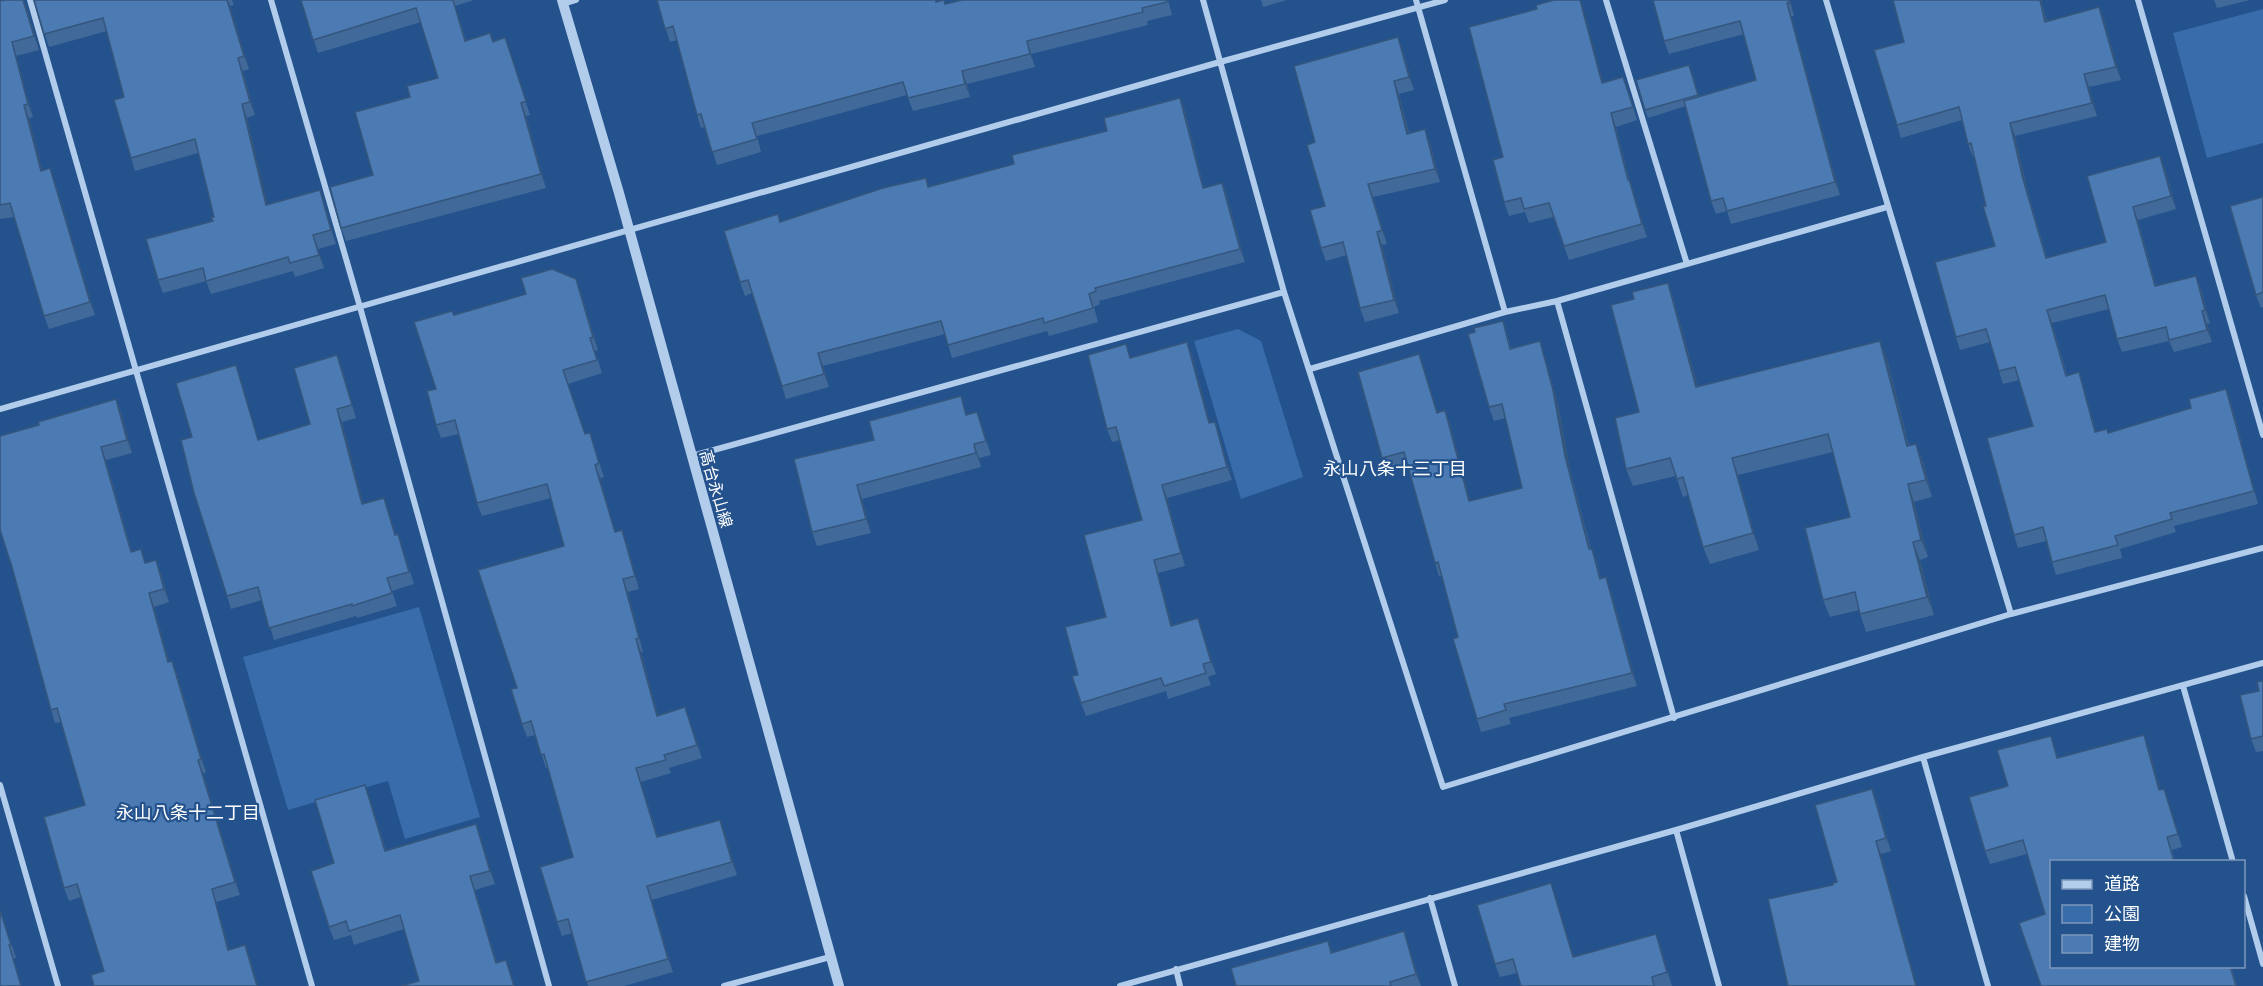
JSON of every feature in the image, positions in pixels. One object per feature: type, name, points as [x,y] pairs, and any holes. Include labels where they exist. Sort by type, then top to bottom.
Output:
[{"type":"street","points":[[30,0],[312,986]]},
{"type":"street","points":[[271,0],[360,307],[549,986]]},
{"type":"street","points":[[562,2],[576,0]]},
{"type":"street","points":[[1203,0],[1284,292],[1443,787],[2011,614],[2263,548]]},
{"type":"street","points":[[1416,0],[1504,312]]},
{"type":"street","points":[[0,410],[1445,0]]},
{"type":"street","points":[[1606,0],[1687,264]]},
{"type":"street","points":[[1826,0],[2011,614]]},
{"type":"street","points":[[2138,0],[2263,435]]},
{"type":"street","name":"高台永山線","points":[[562,2],[630,231],[839,986]]},
{"type":"street","points":[[1310,369],[1504,312],[1557,301],[1887,207]]},
{"type":"street","points":[[691,456],[1284,292]]},
{"type":"street","points":[[1557,301],[1674,718]]},
{"type":"street","points":[[1120,986],[1676,830],[1923,757],[2263,663]]},
{"type":"street","points":[[2183,686],[2234,860]]},
{"type":"street","points":[[1923,757],[1988,986]]},
{"type":"street","points":[[0,785],[58,986]]},
{"type":"street","points":[[1676,830],[1719,986]]},
{"type":"street","points":[[1430,898],[1455,986]]},
{"type":"street","points":[[2245,901],[2263,964]]},
{"type":"street","points":[[724,986],[830,957]]},
{"type":"street","points":[[1176,969],[1180,986]]},
{"type":"green space","points":[[2263,9],[2263,143],[2207,158],[2173,33]]},
{"type":"green space","points":[[1238,329],[1261,341],[1303,477],[1241,499],[1194,341]]},
{"type":"green space","points":[[419,607],[480,817],[405,839],[388,781],[288,810],[243,657]]},
{"type":"building","points":[[23,0],[34,36],[12,42],[28,104],[24,105],[41,171],[50,168],[90,302],[44,316],[10,203],[0,205],[0,1]]},
{"type":"building","points":[[34,0],[227,0],[244,56],[238,58],[250,102],[242,104],[266,205],[320,190],[331,230],[313,235],[319,255],[290,263],[288,257],[206,281],[203,268],[158,280],[146,239],[213,221],[211,217],[214,217],[195,139],[131,158],[114,100],[124,97],[103,18],[44,34]]},
{"type":"building","points":[[301,0],[453,0],[465,41],[490,33],[493,42],[505,37],[526,101],[521,103],[541,174],[341,228],[330,187],[373,175],[355,112],[410,97],[407,86],[438,78],[416,8],[313,40]]},
{"type":"building","points":[[657,0],[936,0],[936,2],[944,0],[945,4],[962,0],[1167,0],[1167,2],[1142,8],[1143,12],[1027,41],[1030,54],[962,71],[965,84],[908,98],[903,82],[752,123],[757,139],[712,152],[701,114],[697,115],[673,26],[665,29]]},
{"type":"building","points":[[1554,0],[1580,0],[1602,83],[1623,77],[1633,107],[1611,113],[1642,224],[1564,246],[1549,203],[1524,209],[1521,198],[1504,202],[1493,160],[1503,157],[1469,27],[1537,9],[1536,5]]},
{"type":"building","points":[[1653,0],[1789,0],[1787,3],[1835,182],[1727,211],[1723,198],[1711,201],[1684,101],[1756,80],[1740,21],[1664,41]]},
{"type":"building","points":[[1893,0],[2040,0],[2045,22],[2099,7],[2116,67],[2084,74],[2092,103],[2010,123],[2023,179],[2046,258],[2106,242],[2087,176],[2160,156],[2171,196],[2133,207],[2155,286],[2196,276],[2205,310],[2202,311],[2207,330],[2169,340],[2166,327],[2117,339],[2105,295],[2047,310],[2066,376],[2079,372],[2095,432],[2107,429],[2108,433],[2191,408],[2189,399],[2226,389],[2254,491],[2170,513],[2172,519],[2115,536],[2118,545],[2052,562],[2043,527],[2014,535],[1987,438],[2033,426],[2015,367],[1999,371],[1986,329],[1956,337],[1935,262],[1995,246],[1983,206],[1986,206],[1971,143],[1968,144],[1959,107],[1897,125],[1874,50],[1904,42]]},
{"type":"building","points":[[1398,37],[1409,77],[1394,81],[1407,134],[1425,129],[1435,169],[1368,184],[1382,230],[1377,232],[1394,300],[1360,308],[1343,242],[1321,248],[1310,210],[1325,206],[1307,145],[1315,142],[1294,66]]},
{"type":"building","points":[[1689,65],[1698,95],[1645,110],[1636,80]]},
{"type":"building","points":[[1180,98],[1203,188],[1222,183],[1240,249],[1095,288],[1096,291],[1089,294],[1093,308],[1044,323],[1043,318],[948,345],[941,321],[818,353],[824,374],[782,386],[748,280],[740,282],[724,231],[778,214],[780,222],[883,188],[926,178],[928,187],[1014,164],[1012,155],[1107,131],[1104,118]]},
{"type":"building","points":[[2263,197],[2263,292],[2256,295],[2230,206]]},
{"type":"building","points":[[552,269],[576,279],[593,337],[590,338],[597,360],[563,370],[585,434],[590,433],[599,463],[595,465],[615,532],[622,530],[635,576],[623,579],[639,638],[636,639],[657,716],[685,707],[697,745],[664,755],[666,760],[636,768],[657,837],[720,820],[732,862],[647,886],[668,959],[586,982],[568,919],[557,922],[540,867],[573,857],[544,754],[541,755],[531,721],[522,724],[511,689],[517,688],[478,570],[564,546],[547,484],[477,503],[455,420],[436,425],[427,391],[436,389],[414,322],[452,311],[454,315],[526,294],[521,278]]},
{"type":"building","points":[[1668,283],[1696,387],[1880,341],[1907,446],[1916,444],[1926,480],[1908,484],[1921,540],[1913,542],[1927,597],[1860,614],[1855,592],[1823,600],[1805,528],[1850,517],[1828,434],[1732,458],[1753,533],[1703,547],[1683,477],[1677,479],[1670,458],[1626,469],[1615,418],[1639,412],[1611,305],[1634,299],[1632,292]]},
{"type":"building","points":[[1503,321],[1510,349],[1540,341],[1553,390],[1565,456],[1589,549],[1592,549],[1600,579],[1606,577],[1632,673],[1504,704],[1506,710],[1477,719],[1453,639],[1458,637],[1438,562],[1435,563],[1404,452],[1382,458],[1358,372],[1419,354],[1437,413],[1445,410],[1469,501],[1522,488],[1502,404],[1489,407],[1468,334],[1475,332],[1474,328]]},
{"type":"building","points":[[1187,342],[1209,423],[1215,422],[1227,467],[1162,485],[1181,553],[1154,560],[1171,626],[1198,618],[1211,662],[1203,664],[1206,673],[1164,686],[1161,678],[1081,703],[1072,676],[1078,675],[1065,627],[1106,617],[1084,535],[1142,520],[1116,427],[1107,429],[1088,355],[1126,344],[1130,358]]},
{"type":"building","points":[[337,355],[352,405],[337,409],[362,504],[384,498],[409,572],[387,578],[392,593],[269,628],[258,587],[227,596],[194,493],[181,440],[192,437],[176,383],[236,365],[258,440],[310,424],[294,368]]},
{"type":"building","points":[[961,396],[966,415],[977,412],[986,441],[974,444],[976,453],[857,485],[866,519],[812,532],[794,459],[874,440],[869,421]]},
{"type":"building","points":[[116,399],[127,440],[101,447],[131,552],[141,549],[145,563],[156,560],[164,589],[149,593],[168,662],[172,661],[201,759],[198,760],[235,882],[212,889],[228,950],[245,945],[257,986],[94,986],[91,975],[104,971],[77,884],[64,888],[44,817],[85,805],[57,708],[51,710],[0,530],[0,436]]},
{"type":"building","points":[[2263,681],[2263,736],[2251,739],[2240,695],[2259,691],[2257,682]]},
{"type":"building","points":[[2144,735],[2159,790],[2164,789],[2178,834],[2167,837],[2174,860],[2050,860],[2050,968],[2231,968],[2236,986],[2041,986],[2019,923],[2045,914],[2023,840],[1985,851],[1969,797],[2008,786],[1997,750],[2051,736],[2057,758]]},
{"type":"building","points":[[365,785],[385,851],[476,824],[490,871],[470,876],[496,963],[506,960],[514,986],[401,986],[419,981],[400,915],[349,931],[346,921],[329,927],[311,871],[334,863],[315,800]]},
{"type":"building","points":[[1872,789],[1886,838],[1876,841],[1916,986],[1788,986],[1768,899],[1833,885],[1837,882],[1815,805]]},
{"type":"building","points":[[1551,883],[1573,957],[1656,934],[1667,972],[1652,977],[1654,986],[1521,986],[1513,959],[1495,964],[1477,905]]},
{"type":"building","points":[[0,910],[11,945],[9,945],[21,986],[0,986]]},
{"type":"building","points":[[1404,931],[1416,974],[1390,982],[1391,986],[1236,986],[1231,968],[1328,941],[1331,953]]},
{"type":"district","name":"永山八条十三丁目","points":[[1395,469]]},
{"type":"district","name":"永山八条十二丁目","points":[[188,813]]}]
